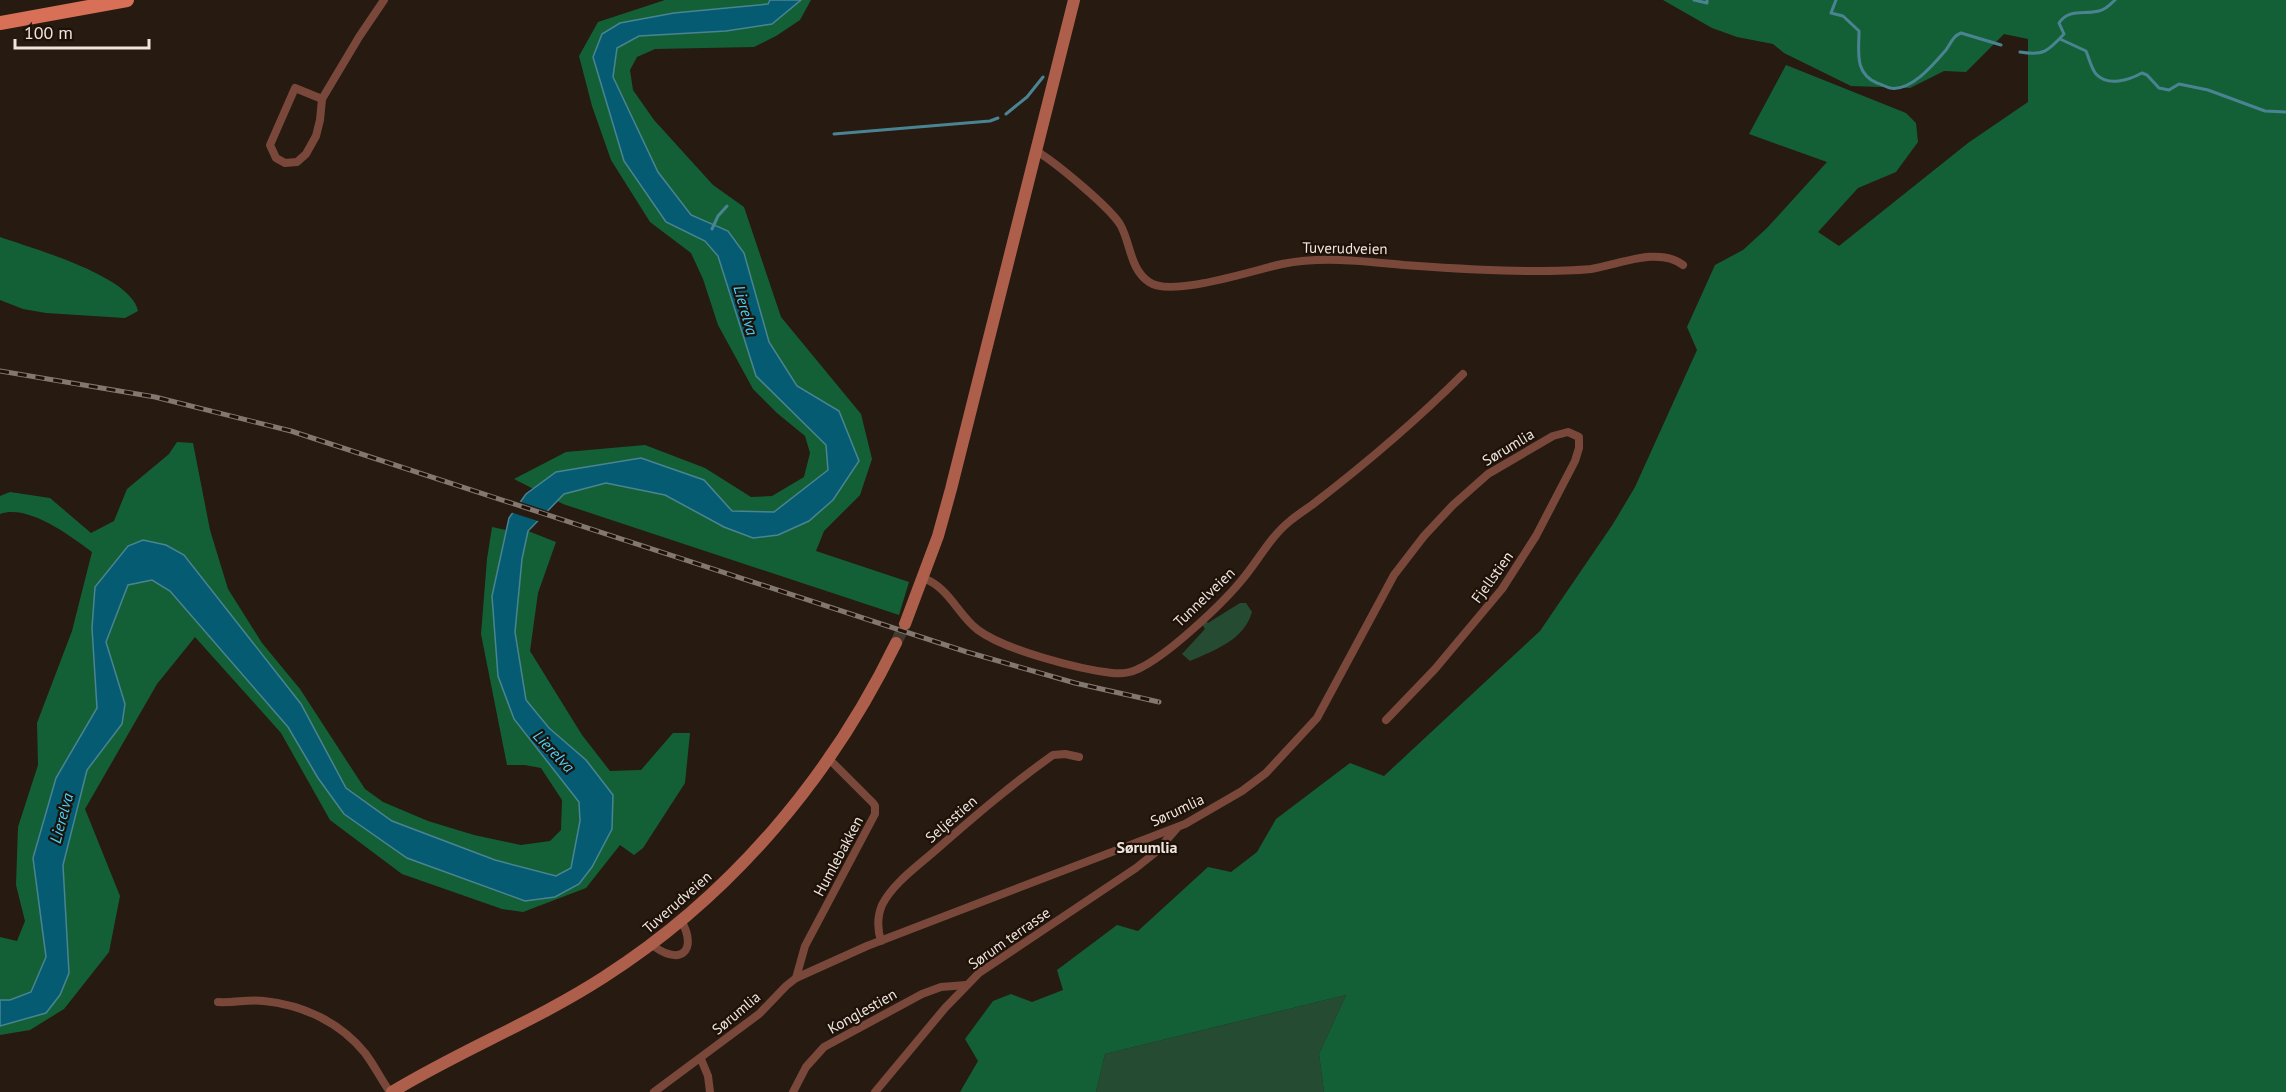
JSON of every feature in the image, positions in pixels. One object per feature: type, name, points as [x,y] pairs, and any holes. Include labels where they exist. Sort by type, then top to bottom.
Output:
[{"type":"main road","points":[[0,23],[127,0]]},
{"type":"main road","points":[[905,624],[924,578],[951,489],[1074,0]]},
{"type":"main road","name":"Tuverudveien","points":[[391,1092],[576,994],[651,944],[681,920],[752,853],[830,760],[870,695],[896,643]]},
{"type":"street","points":[[322,99],[295,88],[270,145],[272,153],[279,161],[293,163],[306,154],[316,136],[322,99],[384,0]]},
{"type":"street","name":"Tuverudveien","points":[[1036,151],[1109,211],[1122,227],[1133,260],[1142,276],[1156,286],[1166,288],[1189,286],[1281,264],[1310,261],[1370,261],[1455,269],[1509,271],[1589,269],[1651,257],[1674,260],[1683,265]]},
{"type":"street","name":"Tunnelveien","points":[[924,578],[938,584],[979,631],[1007,644],[1051,659],[1112,673],[1139,669],[1162,653],[1213,610],[1240,583],[1272,539],[1290,521],[1374,454],[1463,374]]},
{"type":"street","name":"Fjellstien","points":[[1386,720],[1435,669],[1477,620],[1519,563],[1575,461],[1579,448],[1579,437],[1568,432]]},
{"type":"street","name":"Sørumlia","points":[[654,1092],[759,1014],[796,978],[847,954],[1177,827],[1234,796],[1261,778],[1306,732],[1328,699],[1394,575],[1424,536],[1453,504],[1488,474],[1553,436],[1568,432]]},
{"type":"street","name":"Seljestien","points":[[881,941],[878,927],[879,913],[883,903],[900,882],[992,801],[1053,755],[1065,754],[1078,757]]},
{"type":"street","name":"Humlebakken","points":[[796,978],[805,946],[875,814],[873,802],[830,760]]},
{"type":"street","name":"Sørum terrasse","points":[[878,1091],[966,985],[991,964],[1136,868],[1156,852],[1177,827]]},
{"type":"street","points":[[651,944],[668,956],[676,956],[684,952],[689,937],[681,920]]},
{"type":"street","name":"Konglestien","points":[[793,1092],[806,1067],[824,1047],[891,1009],[931,990],[966,985]]},
{"type":"street","points":[[218,1002],[264,1001],[296,1008],[322,1018],[335,1025],[358,1045],[391,1092]]},
{"type":"street","points":[[701,1059],[708,1076],[710,1092]]},
{"type":"green space","points":[[665,0],[811,0],[800,20],[754,47],[655,49],[637,57],[630,70],[633,90],[654,120],[713,185],[744,207],[781,317],[861,414],[872,459],[860,495],[824,531],[816,551],[909,582],[899,615],[563,504],[514,479],[566,452],[645,445],[705,468],[751,497],[772,496],[804,477],[810,453],[805,436],[753,389],[718,325],[703,279],[691,253],[650,222],[611,160],[592,106],[579,56],[598,22]]},
{"type":"green space","points":[[1663,0],[2286,0],[2286,1092],[1324,1092],[1319,1054],[1346,995],[1105,1054],[1096,1092],[960,1092],[978,1061],[965,1039],[993,1001],[1011,994],[1032,1002],[1063,990],[1057,970],[1117,925],[1138,931],[1208,867],[1231,872],[1257,852],[1276,819],[1350,763],[1384,776],[1540,631],[1613,524],[1635,487],[1697,350],[1687,327],[1715,265],[1743,250],[1767,228],[1827,162],[1749,134],[1786,65],[1906,113],[1916,123],[1918,142],[1896,172],[1858,188],[1818,232],[1839,246],[1968,143],[2028,102],[2028,39],[2004,34],[1966,72],[1944,71],[1910,88],[1851,86],[1784,53],[1773,44],[1737,37],[1712,28]]},
{"type":"green space","points":[[0,237],[56,256],[100,275],[132,298],[138,311],[125,318],[46,313],[23,309],[0,300]]},
{"type":"green space","points":[[177,442],[193,443],[210,530],[228,589],[262,643],[300,689],[365,789],[383,802],[428,821],[474,835],[521,845],[550,841],[561,830],[562,800],[541,768],[507,765],[481,634],[492,527],[506,530],[492,596],[498,676],[562,780],[579,802],[580,821],[571,868],[556,876],[495,860],[392,821],[346,788],[301,704],[184,555],[166,545],[95,587],[92,628],[97,708],[56,778],[33,858],[46,957],[31,992],[10,1000],[0,1000],[0,937],[17,941],[25,921],[16,885],[18,827],[38,765],[37,723],[72,631],[92,552],[60,530],[35,517],[23,513],[0,514],[0,496],[10,492],[50,498],[91,533],[114,521],[127,489],[169,454]]},
{"type":"green space","points":[[528,531],[556,542],[538,593],[530,651],[582,735],[610,771],[641,770],[673,733],[690,733],[685,783],[643,848],[634,855],[620,845],[586,888],[523,912],[502,909],[402,874],[330,820],[281,733],[195,637],[157,684],[85,809],[120,896],[109,952],[64,1009],[30,1030],[0,1035],[0,1026],[46,1013],[69,974],[63,865],[87,770],[122,724],[125,704],[106,642],[128,585],[152,580],[170,591],[288,727],[318,778],[344,814],[407,858],[555,897],[579,884],[592,867],[612,829],[613,796],[586,760],[549,728],[526,700],[515,632],[522,559]]},
{"type":"green space","points":[[1240,603],[1246,603],[1252,612],[1248,622],[1235,637],[1190,661],[1182,654],[1205,629],[1202,624],[1205,620],[1208,623]]},
{"type":"green space","points":[[1346,995],[1319,1054],[1324,1092],[1096,1092],[1105,1054]]},
{"type":"water","name":"Lierelva","points":[[770,0],[801,0],[772,24],[726,31],[639,36],[617,48],[613,77],[658,172],[691,215],[728,231],[744,253],[769,342],[797,386],[839,411],[859,461],[833,500],[809,521],[778,535],[753,538],[724,527],[665,495],[606,483],[564,494],[528,531],[522,559],[515,632],[526,700],[549,728],[586,760],[613,795],[612,829],[592,867],[579,884],[555,897],[525,901],[407,858],[344,814],[318,778],[288,727],[170,591],[152,580],[128,585],[106,642],[125,704],[122,724],[87,770],[63,865],[69,973],[60,995],[46,1013],[0,1026],[0,1000],[10,1000],[31,992],[46,957],[33,858],[56,778],[97,708],[92,628],[95,587],[128,546],[143,540],[166,545],[184,555],[301,704],[346,788],[392,821],[495,860],[556,876],[571,868],[580,821],[579,802],[514,719],[498,676],[492,596],[509,518],[526,494],[556,472],[641,458],[704,480],[732,511],[774,512],[828,470],[826,445],[756,376],[718,256],[705,241],[666,222],[624,161],[593,57],[602,34],[620,23],[674,13],[768,4]]},
{"type":"pier","points":[[518,501],[551,512],[541,522],[510,512]]},
{"type":"waterway","points":[[1694,0],[1707,3],[1707,0]]},
{"type":"waterway","points":[[1836,0],[1831,13],[1843,16],[1859,31],[1859,61],[1864,74],[1890,88],[1906,86],[1921,76],[1958,34],[2001,45]]},
{"type":"waterway","points":[[2020,52],[2045,51],[2064,34],[2059,23],[2067,15],[2101,10],[2115,0]]},
{"type":"waterway","points":[[2060,39],[2086,51],[2094,72],[2106,80],[2125,80],[2142,73],[2147,75],[2159,88],[2169,90],[2179,84],[2208,90],[2265,111],[2286,112]]},
{"type":"waterway","points":[[1006,114],[1027,97],[1043,77]]},
{"type":"waterway","points":[[834,134],[990,121],[998,118]]},
{"type":"waterway","points":[[712,229],[718,216],[727,206]]},
{"type":"tunnel","points":[[896,643],[905,624]]},
{"type":"railway","points":[[0,371],[155,397],[291,431],[967,652],[1075,683],[1159,702]]},
{"type":"district","name":"Sørumlia","points":[[1147,847]]}]
